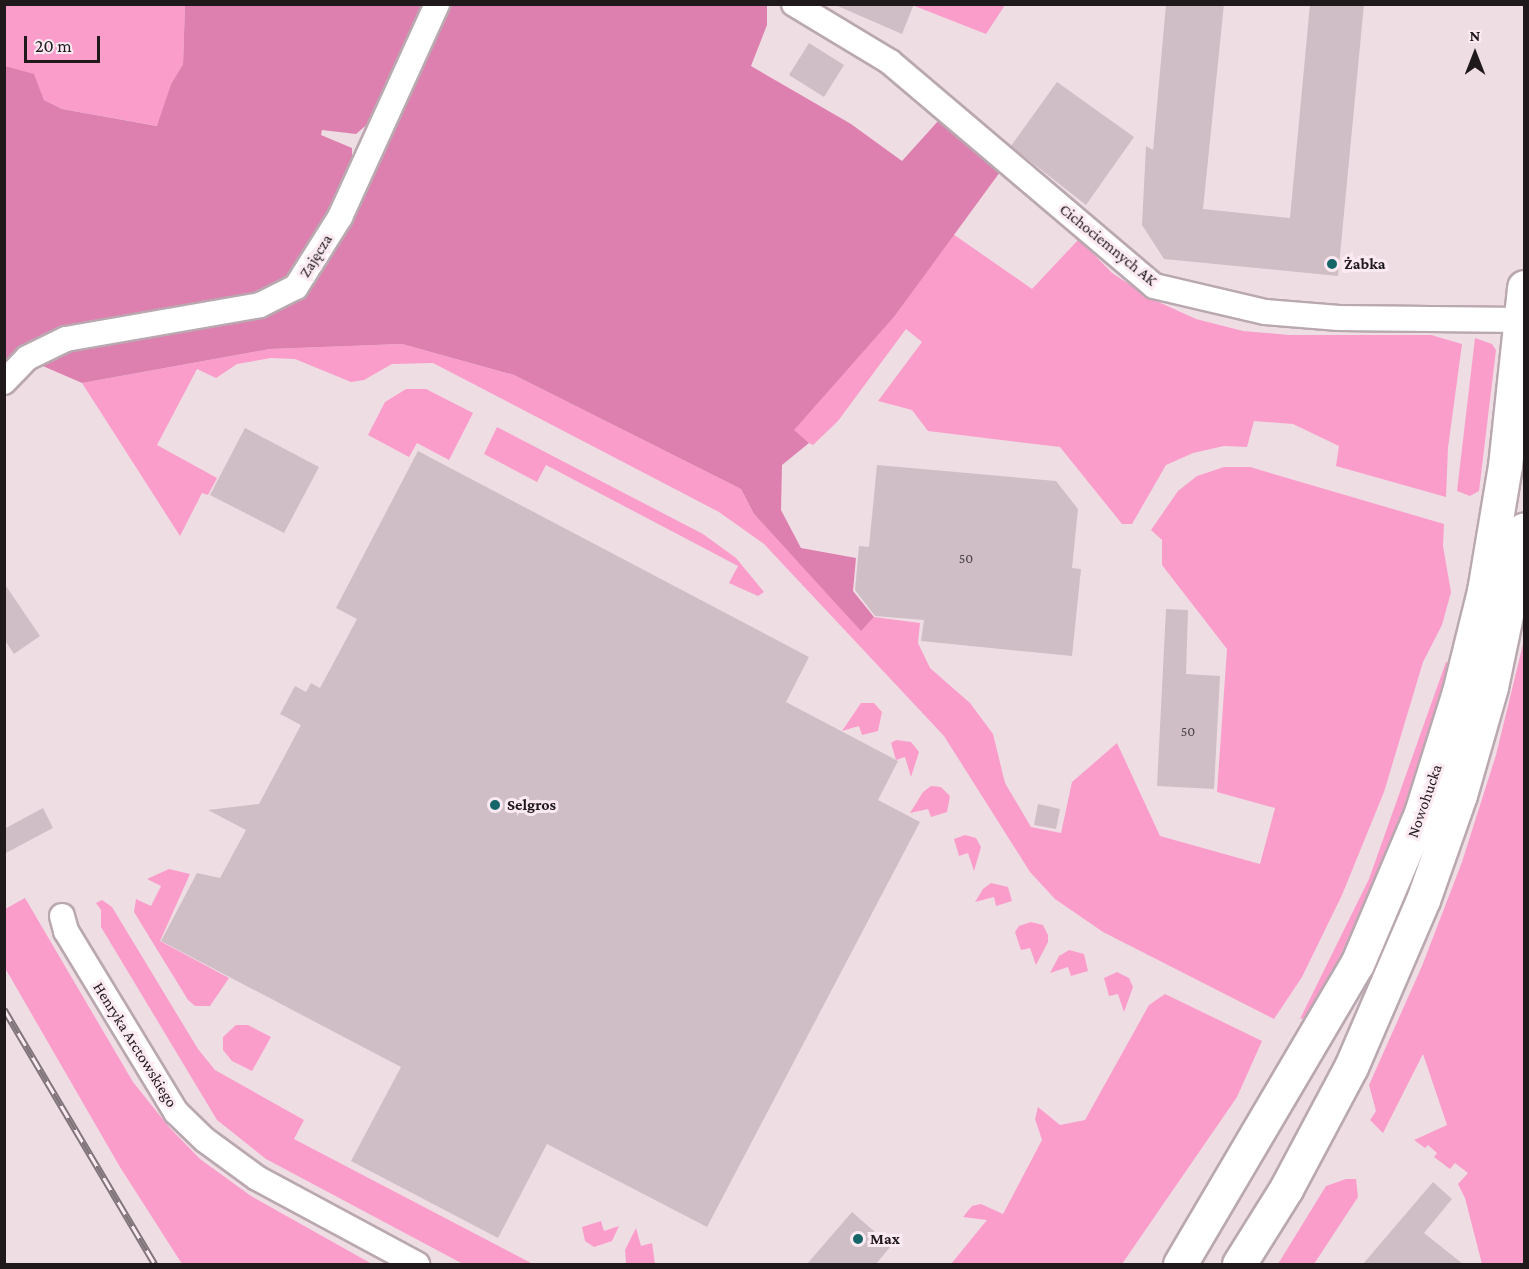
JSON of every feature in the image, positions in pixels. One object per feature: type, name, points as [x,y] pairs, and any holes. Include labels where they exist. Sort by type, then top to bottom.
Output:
[{"type":"main road","name":"Nowohucka","points":[[1180,1264],[1357,964],[1422,813],[1459,692],[1484,591],[1505,466],[1524,287]]},
{"type":"main road","name":"Nowohucka","points":[[1239,1264],[1321,1126],[1365,1039],[1416,920],[1483,716],[1524,529]]},
{"type":"street","name":"Zajęcza","points":[[4,382],[27,358],[66,339],[260,306],[296,287],[340,217],[437,4]]},
{"type":"street","name":"Cichociemnych AK","points":[[794,4],[890,62],[1154,286],[1265,312],[1339,318],[1521,320]]},
{"type":"street","name":"Henryka Arctowskiego","points":[[62,916],[66,931],[176,1112],[205,1140],[257,1178],[417,1264]]},
{"type":"shaded area","points":[[4,5],[185,5],[183,64],[171,84],[158,126],[62,109],[44,100],[34,75],[5,66]]},
{"type":"shaded area","points":[[185,5],[429,5],[377,116],[356,134],[322,130],[321,135],[352,148],[352,168],[301,270],[268,295],[107,321],[5,371],[5,66],[34,74],[44,100],[62,109],[157,126],[171,84],[183,64]]},
{"type":"shaded area","points":[[447,5],[767,5],[767,25],[751,66],[851,124],[902,161],[939,120],[1000,172],[894,317],[794,430],[809,443],[782,465],[781,510],[801,548],[856,558],[853,591],[874,617],[861,631],[754,514],[741,489],[514,375],[402,344],[270,349],[82,383],[29,360],[298,289]]},
{"type":"shaded area","points":[[912,5],[1005,5],[986,34]]},
{"type":"shaded area","points":[[953,234],[1032,289],[1079,239],[1112,273],[1152,299],[1196,319],[1243,331],[1289,335],[1431,335],[1462,344],[1448,448],[1446,497],[1336,466],[1339,446],[1293,424],[1254,421],[1247,447],[1224,446],[1193,453],[1166,465],[1132,524],[1122,524],[1060,447],[928,431],[912,410],[878,401],[922,342],[906,329],[838,421],[813,445],[809,443],[793,430],[894,317]]},
{"type":"shaded area","points":[[1475,338],[1492,344],[1496,350],[1479,491],[1470,496],[1457,491]]},
{"type":"shaded area","points":[[402,344],[514,375],[741,489],[754,514],[861,630],[874,617],[920,623],[918,643],[930,668],[970,703],[993,734],[1005,783],[1031,827],[1061,833],[1072,782],[1117,743],[1160,836],[1260,864],[1275,808],[1217,792],[1227,649],[1162,565],[1162,540],[1151,530],[1178,491],[1197,476],[1224,467],[1250,467],[1444,524],[1443,546],[1451,592],[1442,625],[1423,662],[1384,792],[1342,895],[1302,977],[1274,1019],[1103,932],[1055,899],[1030,872],[944,736],[764,544],[719,512],[433,363],[392,364],[364,380],[351,382],[295,359],[271,358],[237,364],[216,378],[197,369],[157,445],[217,478],[208,495],[202,493],[180,536],[82,383],[270,349]]},
{"type":"shaded area","points":[[406,389],[426,389],[473,413],[449,460],[417,443],[409,457],[368,435],[385,402]]},
{"type":"shaded area","points":[[497,427],[703,534],[736,558],[764,592],[758,596],[729,583],[738,566],[546,465],[537,482],[484,454]]},
{"type":"shaded area","points":[[1524,640],[1524,1264],[1482,1264],[1465,1198],[1458,1184],[1468,1173],[1455,1163],[1450,1169],[1434,1157],[1437,1153],[1428,1145],[1425,1148],[1414,1140],[1447,1125],[1423,1054],[1383,1133],[1370,1120],[1376,1111],[1369,1085],[1422,966],[1462,862],[1496,755]]},
{"type":"shaded area","points":[[1446,662],[1451,663],[1434,726],[1379,875],[1309,1017],[1300,1019],[1369,879]]},
{"type":"shaded area","points":[[861,703],[874,703],[882,712],[878,731],[862,735],[859,726],[842,731]]},
{"type":"shaded area","points":[[896,740],[911,742],[919,752],[911,777],[905,757],[896,760],[891,743]]},
{"type":"shaded area","points":[[931,786],[941,787],[950,796],[947,812],[931,817],[928,809],[910,813],[923,792]]},
{"type":"shaded area","points":[[965,835],[976,838],[981,847],[974,871],[968,853],[959,856],[954,839]]},
{"type":"shaded area","points":[[169,869],[190,874],[160,941],[229,978],[210,1006],[195,1006],[188,1000],[134,912],[136,899],[151,906],[161,886],[147,879]]},
{"type":"shaded area","points":[[991,883],[1008,887],[1012,901],[996,906],[994,897],[975,902],[983,889]]},
{"type":"shaded area","points":[[25,898],[133,1082],[169,1127],[200,1159],[251,1196],[372,1264],[182,1264],[120,1167],[5,968],[5,909]]},
{"type":"shaded area","points":[[102,900],[112,907],[198,1049],[215,1070],[304,1120],[294,1139],[533,1264],[463,1264],[266,1159],[217,1120],[101,927],[101,910],[96,903]]},
{"type":"shaded area","points":[[1031,922],[1043,925],[1048,935],[1048,942],[1036,965],[1030,948],[1021,950],[1015,932],[1019,926]]},
{"type":"shaded area","points":[[1069,950],[1084,954],[1088,971],[1071,976],[1068,967],[1050,973],[1059,956]]},
{"type":"shaded area","points":[[1117,972],[1129,978],[1133,987],[1124,1012],[1118,994],[1109,996],[1104,978]]},
{"type":"shaded area","points":[[1165,994],[1262,1041],[1237,1097],[1122,1264],[951,1264],[987,1220],[963,1217],[972,1206],[981,1204],[1003,1214],[1042,1140],[1035,1119],[1038,1107],[1060,1125],[1085,1120],[1149,1005]]},
{"type":"shaded area","points":[[236,1025],[248,1025],[271,1037],[252,1071],[232,1061],[223,1050],[223,1037]]},
{"type":"shaded area","points":[[1346,1179],[1356,1179],[1358,1197],[1314,1264],[1278,1264],[1326,1186]]},
{"type":"shaded area","points":[[601,1221],[604,1231],[619,1226],[612,1241],[594,1247],[585,1241],[582,1227]]},
{"type":"shaded area","points":[[636,1228],[641,1246],[652,1243],[655,1264],[626,1263],[625,1250]]},
{"type":"building","points":[[833,4],[914,4],[902,34]]},
{"type":"building","points":[[1166,4],[1224,4],[1203,209],[1290,218],[1310,4],[1364,4],[1338,276],[1164,259],[1142,225],[1146,146],[1153,150]]},
{"type":"building","points":[[809,43],[844,65],[824,97],[789,75]]},
{"type":"building","points":[[1057,82],[1134,137],[1086,205],[1011,146]]},
{"type":"building","points":[[245,428],[319,467],[284,533],[210,495]]},
{"type":"building","name":"Selgros","points":[[418,451],[809,657],[786,702],[898,761],[878,800],[920,822],[707,1227],[547,1144],[498,1238],[351,1161],[401,1067],[161,941],[197,873],[220,878],[246,830],[208,810],[259,804],[301,725],[280,714],[295,686],[306,692],[311,683],[320,688],[357,619],[336,608]]},
{"type":"building","points":[[877,465],[1056,481],[1078,509],[1072,568],[1081,569],[1072,656],[921,641],[924,620],[875,616],[855,590],[859,546],[869,547]]},
{"type":"building","points":[[4,583],[40,636],[14,654],[4,639]]},
{"type":"building","points":[[1166,609],[1188,610],[1186,674],[1220,676],[1214,789],[1157,786]]},
{"type":"building","points":[[1038,804],[1060,809],[1056,829],[1034,825]]},
{"type":"building","points":[[43,808],[53,828],[4,854],[4,829]]},
{"type":"building","points":[[1433,1182],[1452,1199],[1424,1233],[1463,1264],[1363,1264]]},
{"type":"building","name":"Max","points":[[852,1212],[891,1246],[876,1264],[807,1264]]},
{"type":"railway","points":[[4,1009],[155,1264]]},
{"type":"place","name":"Żabka","points":[[1332,264]]},
{"type":"place","name":"Selgros","points":[[495,805]]},
{"type":"place","name":"Max","points":[[858,1239]]}]
